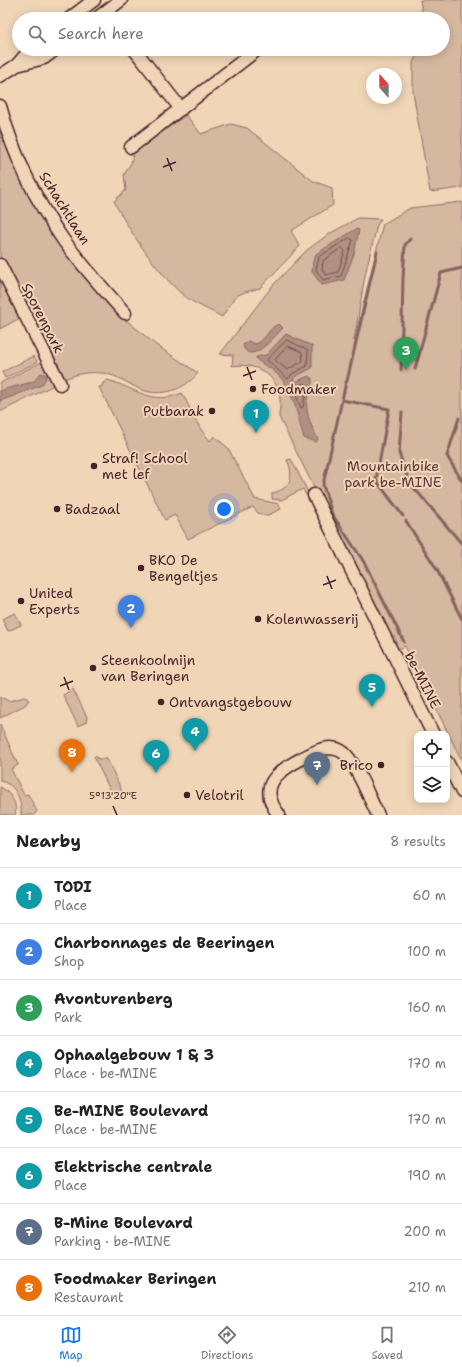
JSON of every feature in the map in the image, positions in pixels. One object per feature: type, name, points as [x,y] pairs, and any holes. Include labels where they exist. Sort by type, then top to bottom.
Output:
[{"type":"street","points":[[78,12],[94,0]]},
{"type":"street","points":[[109,12],[122,0]]},
{"type":"street","points":[[0,76],[17,65],[25,56]]},
{"type":"street","points":[[17,65],[47,56]]},
{"type":"street","points":[[139,56],[181,109]]},
{"type":"street","points":[[131,147],[249,56]]},
{"type":"street","name":"Schachtlaan","points":[[0,106],[25,172],[42,204],[69,246],[125,313]]},
{"type":"street","name":"Sporenpark","points":[[0,265],[60,384]]},
{"type":"street","name":"be-MINE","points":[[314,495],[432,731]]},
{"type":"street","points":[[279,815],[270,795],[271,782],[275,775],[289,765],[317,751],[331,748],[343,752],[350,760],[378,815]]},
{"type":"street","points":[[450,767],[462,792]]},
{"type":"green space","points":[[420,0],[462,0],[462,188],[430,192],[413,92],[413,63],[416,56],[450,56],[450,12],[422,12]]},
{"type":"green space","points":[[186,115],[201,134],[231,124],[247,128],[313,181],[332,188],[333,205],[291,231],[300,246],[260,288],[236,296],[222,317],[192,301],[173,286],[144,250],[119,212],[114,201],[126,190],[124,175],[131,163],[134,151]]},
{"type":"green space","points":[[0,119],[7,139],[101,294],[125,319],[156,345],[198,373],[186,384],[180,388],[158,393],[142,390],[114,376],[101,373],[75,375],[63,380],[0,256]]},
{"type":"green space","name":"Mountainbike park be-MINE","points":[[462,202],[462,761],[450,737],[450,731],[447,731],[405,646],[395,651],[392,644],[397,642],[394,636],[389,638],[279,417],[280,399],[275,383],[264,372],[256,368],[240,365],[232,366],[233,355],[220,354],[273,285],[307,250],[329,234],[358,218],[381,219],[377,225],[365,275],[354,341],[383,224],[410,208]]},
{"type":"green space","points":[[0,278],[20,318],[0,329]]},
{"type":"green space","points":[[34,356],[37,362],[5,378],[2,372]]},
{"type":"green space","points":[[42,362],[54,385],[0,412],[0,383]]},
{"type":"green space","points":[[108,380],[153,397],[171,397],[182,393],[200,428],[210,441],[214,436],[228,448],[255,499],[279,504],[281,509],[266,516],[258,513],[253,507],[188,539],[175,515],[165,520],[99,387],[102,387],[103,383]]},
{"type":"green space","points":[[291,459],[309,494],[306,495],[303,489],[281,500],[272,499],[272,493],[283,489],[291,477],[291,471],[287,460]]},
{"type":"green space","points":[[15,613],[21,625],[8,631],[2,619]]},
{"type":"green space","points":[[73,689],[87,717],[86,722],[78,726],[63,695]]},
{"type":"green space","points":[[0,697],[9,701],[25,697],[29,700],[25,705],[0,718]]},
{"type":"green space","points":[[0,724],[18,765],[11,769],[24,795],[28,794],[37,811],[34,815],[21,815],[19,798],[14,789],[10,785],[0,781]]},
{"type":"green space","points":[[96,756],[98,759],[107,759],[122,791],[112,794],[94,757]]},
{"type":"green space","points":[[0,787],[12,798],[16,811],[15,815],[0,815]]},
{"type":"water","points":[[356,229],[359,230],[354,254],[344,280],[322,285],[312,272],[313,261],[316,254]]},
{"type":"water","points":[[279,324],[283,328],[263,348],[251,353],[246,351],[243,345],[248,341],[256,344]]},
{"type":"water","points":[[286,334],[312,346],[312,368],[293,378],[295,382],[309,376],[312,379],[312,385],[307,401],[307,412],[310,423],[318,439],[316,442],[304,438],[294,403],[282,379],[274,371],[256,359],[256,357],[266,355]]},
{"type":"water","points":[[41,373],[46,375],[42,385],[0,401],[0,391],[34,381]]},
{"type":"waterway","points":[[401,370],[405,245],[410,239]]},
{"type":"waterway","points":[[347,381],[377,252]]},
{"type":"waterway","points":[[415,369],[441,273],[462,268]]},
{"type":"waterway","points":[[346,382],[323,485],[332,514],[364,562],[404,642]]},
{"type":"waterway","points":[[342,400],[389,409],[376,480],[403,516]]},
{"type":"waterway","points":[[402,412],[399,453],[409,482],[462,544]]},
{"type":"waterway","points":[[459,418],[447,456],[462,481]]},
{"type":"waterway","points":[[406,521],[436,568],[462,619]]},
{"type":"place","name":"Avonturenberg","points":[[406,370]]},
{"type":"place","name":"Foodmaker","points":[[253,389]]},
{"type":"place","name":"Putbarak","points":[[212,411]]},
{"type":"place","name":"TODI","points":[[256,433]]},
{"type":"place","name":"Straf! School met lef","points":[[94,466]]},
{"type":"place","name":"Badzaal","points":[[57,509]]},
{"type":"place","name":"BKO De Bengeltjes","points":[[141,568]]},
{"type":"place","name":"United Experts","points":[[21,601]]},
{"type":"place","name":"Kolenwasserij","points":[[258,619]]},
{"type":"place","name":"Charbonnages de Beeringen","points":[[131,628]]},
{"type":"place","name":"Steenkoolmijn van Beringen","points":[[93,668]]},
{"type":"place","name":"Ontvangstgebouw","points":[[161,702]]},
{"type":"place","name":"Be-MINE Boulevard","points":[[372,707]]},
{"type":"place","name":"Ophaalgebouw 1 & 3","points":[[195,751]]},
{"type":"place","name":"Brico","points":[[381,765]]},
{"type":"place","name":"Foodmaker Beringen","points":[[72,772]]},
{"type":"place","name":"Elektrische centrale","points":[[156,773]]},
{"type":"place","name":"B-Mine Boulevard","points":[[317,785]]},
{"type":"place","name":"Velotril","points":[[187,795]]}]
